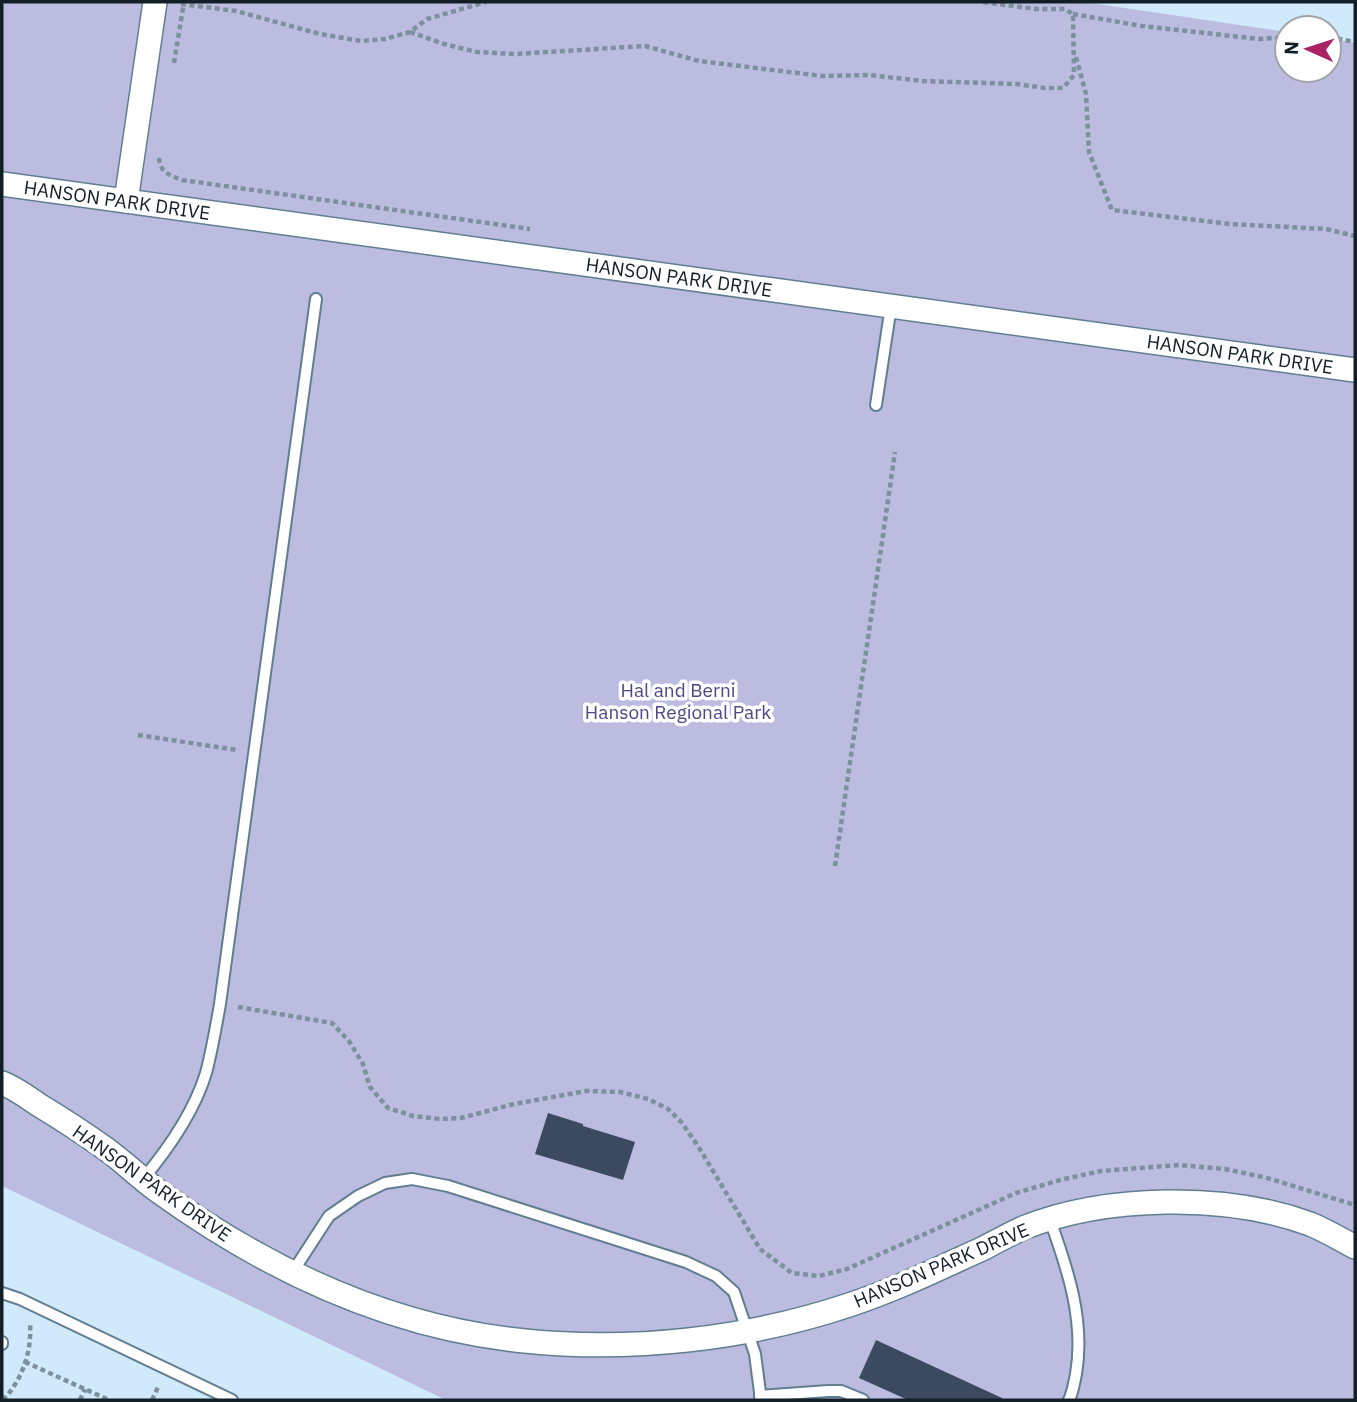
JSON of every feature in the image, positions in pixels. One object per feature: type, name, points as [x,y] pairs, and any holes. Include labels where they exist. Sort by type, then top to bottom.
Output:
[{"type":"street","points":[[126,201],[154,4]]},
{"type":"street","name":"HANSON PARK DRIVE","points":[[2,184],[1355,370]]},
{"type":"street","name":"HANSON PARK DRIVE","points":[[2,1083],[76,1128],[192,1216],[292,1273],[402,1318],[463,1332],[524,1341],[588,1345],[652,1343],[772,1326],[849,1306],[894,1289],[1024,1228],[1075,1212],[1160,1202],[1218,1204],[1267,1212],[1311,1224],[1355,1247]]},
{"type":"lane","points":[[143,1179],[163,1155],[191,1108],[205,1075],[220,1004],[316,299]]},
{"type":"lane","points":[[876,405],[891,306]]},
{"type":"lane","points":[[292,1273],[329,1216],[358,1196],[385,1183],[412,1179],[448,1186],[696,1266],[716,1276],[734,1292],[755,1354],[761,1398],[841,1391],[863,1400]]},
{"type":"lane","points":[[1050,1220],[1073,1292],[1079,1333],[1078,1363],[1069,1400]]},
{"type":"lane","points":[[2,1293],[29,1303],[232,1400]]},
{"type":"path","points":[[154,4],[184,3],[236,11],[320,34],[360,41],[410,33],[427,19],[486,2]]},
{"type":"path","points":[[983,2],[1036,9],[1065,9],[1073,14],[1142,26],[1246,38],[1273,38]]},
{"type":"path","points":[[172,72],[184,3]]},
{"type":"path","points":[[410,33],[477,52],[516,54],[645,46],[699,61],[810,75],[869,75],[923,81],[1063,88],[1074,75],[1073,14]]},
{"type":"path","points":[[1074,50],[1086,94],[1089,152],[1112,210],[1230,224],[1326,229],[1355,236]]},
{"type":"path","points":[[159,154],[159,165],[164,173],[182,180],[540,230]]},
{"type":"path","points":[[835,866],[895,452]]},
{"type":"path","points":[[138,735],[254,752]]},
{"type":"path","points":[[220,1004],[332,1023],[349,1041],[363,1064],[370,1087],[388,1108],[413,1116],[461,1118],[514,1104],[586,1091],[620,1091],[648,1099],[668,1109],[682,1122],[760,1249],[792,1273],[819,1276],[846,1269],[1016,1193],[1101,1171],[1179,1165],[1225,1169],[1267,1178],[1355,1205]]},
{"type":"path","points":[[3,1400],[20,1377],[25,1362],[31,1339],[29,1303]]},
{"type":"path","points":[[25,1362],[109,1400]]},
{"type":"path","points":[[80,1400],[85,1389]]},
{"type":"green space","name":"Hal and Berni Hanson Regional Park","points":[[2,2],[1084,2],[1273,30],[1273,84],[1343,84],[1343,41],[1355,43],[1355,1400],[446,1400],[2,1186]]},
{"type":"building","points":[[548,1113],[635,1142],[623,1180],[535,1154]]},
{"type":"building","points":[[876,1340],[1002,1398],[908,1400],[859,1378]]}]
